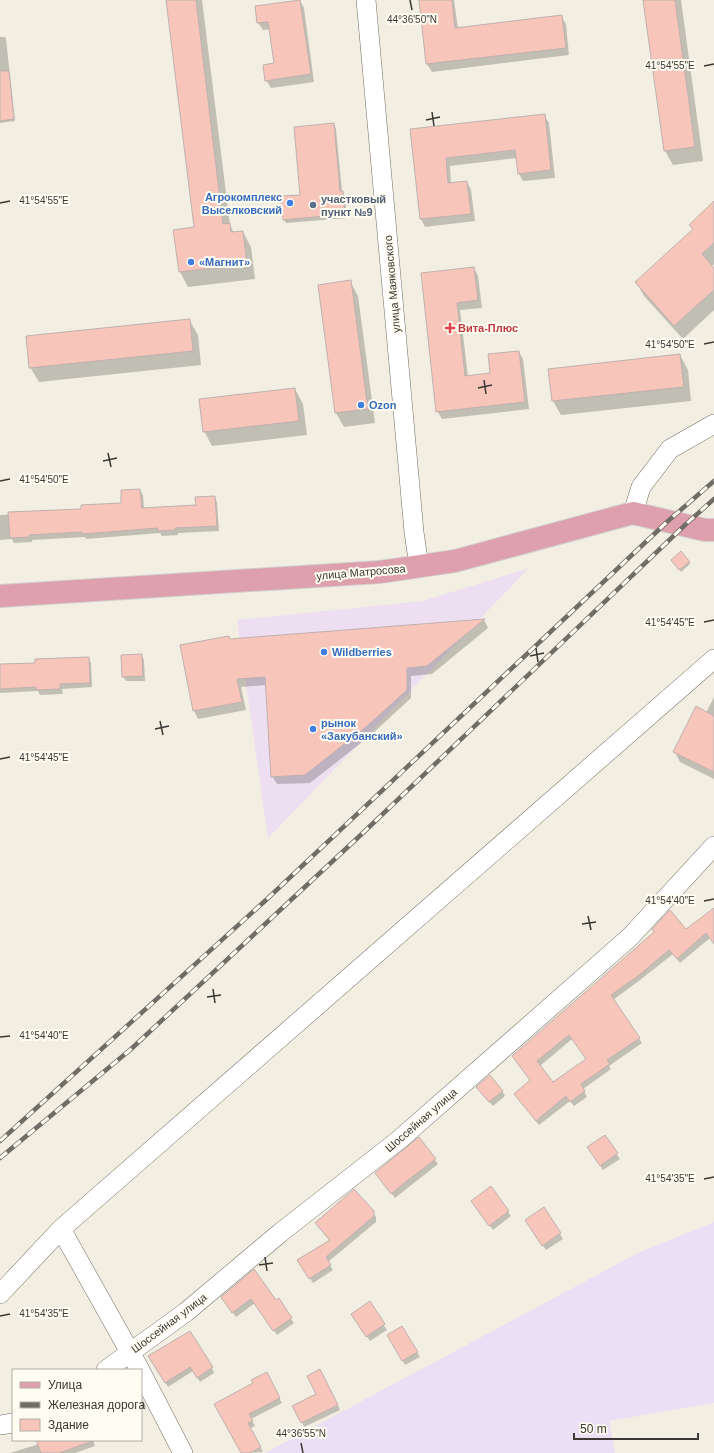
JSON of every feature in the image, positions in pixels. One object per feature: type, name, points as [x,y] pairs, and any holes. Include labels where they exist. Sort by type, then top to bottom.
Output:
[{"type":"main road","name":"улица Матросова","points":[[0,596],[380,572],[419,567],[455,561],[633,513],[705,530],[714,530]]},
{"type":"street","name":"улица Маяковского","points":[[366,0],[413,516],[419,567]]},
{"type":"street","points":[[633,513],[641,487],[670,449],[714,424]]},
{"type":"street","points":[[0,1294],[62,1229],[714,659]]},
{"type":"street","name":"Шоссейная улица","points":[[107,1369],[186,1312],[280,1233],[400,1139],[630,937],[714,846]]},
{"type":"street","points":[[62,1229],[139,1369]]},
{"type":"street","points":[[142,1375],[183,1453]]},
{"type":"street","points":[[0,1425],[12,1423]]},
{"type":"shaded area","name":"рынок «Закубанский»","points":[[529,568],[268,838],[237,620],[423,601]]},
{"type":"shaded area","points":[[714,1222],[714,1403],[609,1421],[615,1453],[265,1453],[638,1253]]},
{"type":"building","points":[[166,0],[196,0],[223,224],[230,223],[231,232],[243,231],[247,264],[179,272],[173,230],[194,227]]},
{"type":"building","points":[[300,0],[311,74],[265,81],[263,65],[274,63],[268,22],[257,23],[255,6]]},
{"type":"building","points":[[419,0],[452,0],[455,28],[562,15],[566,48],[426,64]]},
{"type":"building","points":[[643,0],[675,0],[695,147],[664,151]]},
{"type":"building","points":[[0,71],[9,71],[14,119],[0,121]]},
{"type":"building","points":[[545,114],[551,170],[518,174],[515,150],[446,158],[448,183],[467,181],[471,214],[420,219],[410,129]]},
{"type":"building","points":[[334,123],[340,191],[343,191],[345,214],[283,220],[281,196],[300,195],[294,127]]},
{"type":"building","points":[[714,201],[714,243],[702,254],[714,268],[714,290],[674,326],[635,282],[693,229],[689,225]]},
{"type":"building","points":[[474,267],[478,300],[457,303],[465,376],[490,373],[488,354],[519,351],[525,402],[436,412],[421,273]]},
{"type":"building","points":[[351,280],[368,409],[335,413],[318,285]]},
{"type":"building","points":[[190,319],[193,351],[29,368],[26,336]]},
{"type":"building","points":[[680,354],[684,387],[552,401],[548,369]]},
{"type":"building","points":[[295,388],[299,421],[203,432],[199,399]]},
{"type":"building","points":[[140,489],[142,508],[196,505],[195,497],[215,496],[217,526],[175,528],[176,530],[158,531],[158,528],[83,534],[82,532],[29,535],[30,537],[10,538],[8,512],[81,509],[81,505],[121,503],[121,490]]},
{"type":"building","points":[[681,551],[690,562],[679,570],[671,560]]},
{"type":"building","name":"рынок «Закубанский»","points":[[485,619],[427,666],[407,668],[407,690],[366,727],[305,775],[271,777],[265,677],[237,679],[242,702],[193,711],[180,645],[229,636],[230,639]]},
{"type":"building","points":[[142,654],[143,676],[122,677],[121,655]]},
{"type":"building","points":[[89,657],[90,683],[60,684],[60,689],[36,690],[36,687],[0,689],[0,664],[35,663],[35,659]]},
{"type":"building","points":[[696,706],[714,716],[714,772],[673,752]]},
{"type":"building","points":[[714,908],[714,944],[706,933],[677,959],[669,950],[638,976],[611,995],[640,1038],[607,1060],[610,1064],[581,1084],[585,1091],[570,1102],[566,1096],[536,1121],[514,1094],[530,1080],[512,1056],[654,932],[652,929],[670,910],[686,929]],"holes":[[[569,1035],[586,1059],[553,1082],[537,1061]]]},
{"type":"building","points":[[490,1075],[503,1091],[489,1102],[476,1087]]},
{"type":"building","points":[[605,1135],[618,1153],[600,1166],[587,1147]]},
{"type":"building","points":[[419,1137],[436,1159],[391,1194],[375,1173]]},
{"type":"building","points":[[491,1186],[509,1211],[489,1226],[471,1201]]},
{"type":"building","points":[[354,1189],[374,1211],[374,1216],[326,1257],[331,1265],[309,1279],[297,1260],[330,1240],[315,1223]]},
{"type":"building","points":[[544,1207],[561,1233],[542,1246],[525,1220]]},
{"type":"building","points":[[254,1269],[276,1300],[279,1298],[292,1318],[273,1331],[251,1299],[232,1313],[221,1297]]},
{"type":"building","points":[[370,1301],[385,1324],[366,1337],[351,1314]]},
{"type":"building","points":[[402,1326],[418,1352],[402,1361],[387,1335]]},
{"type":"building","points":[[190,1331],[213,1367],[197,1378],[190,1367],[165,1383],[148,1356]]},
{"type":"building","points":[[320,1369],[338,1405],[301,1423],[292,1406],[316,1394],[307,1376]]},
{"type":"building","points":[[267,1372],[280,1398],[249,1414],[253,1421],[248,1423],[261,1447],[250,1453],[241,1453],[214,1404],[253,1383],[251,1380]]},
{"type":"building","points":[[36,1441],[90,1441],[59,1453],[41,1453]]},
{"type":"railway","points":[[0,1141],[266,900],[668,521],[714,481]]},
{"type":"railway","points":[[0,1158],[130,1050],[365,831],[714,499]]},
{"type":"place","name":"Агрокомплекс Выселковский","points":[[290,203]]},
{"type":"place","name":"участковый пункт №9","points":[[313,205]]},
{"type":"place","name":"«Магнит»","points":[[191,262]]},
{"type":"place","name":"Вита-Плюс","points":[[450,328]]},
{"type":"place","name":"Ozon","points":[[361,405]]},
{"type":"place","name":"Wildberries","points":[[324,652]]},
{"type":"place","name":"рынок «Закубанский»","points":[[313,729]]}]
